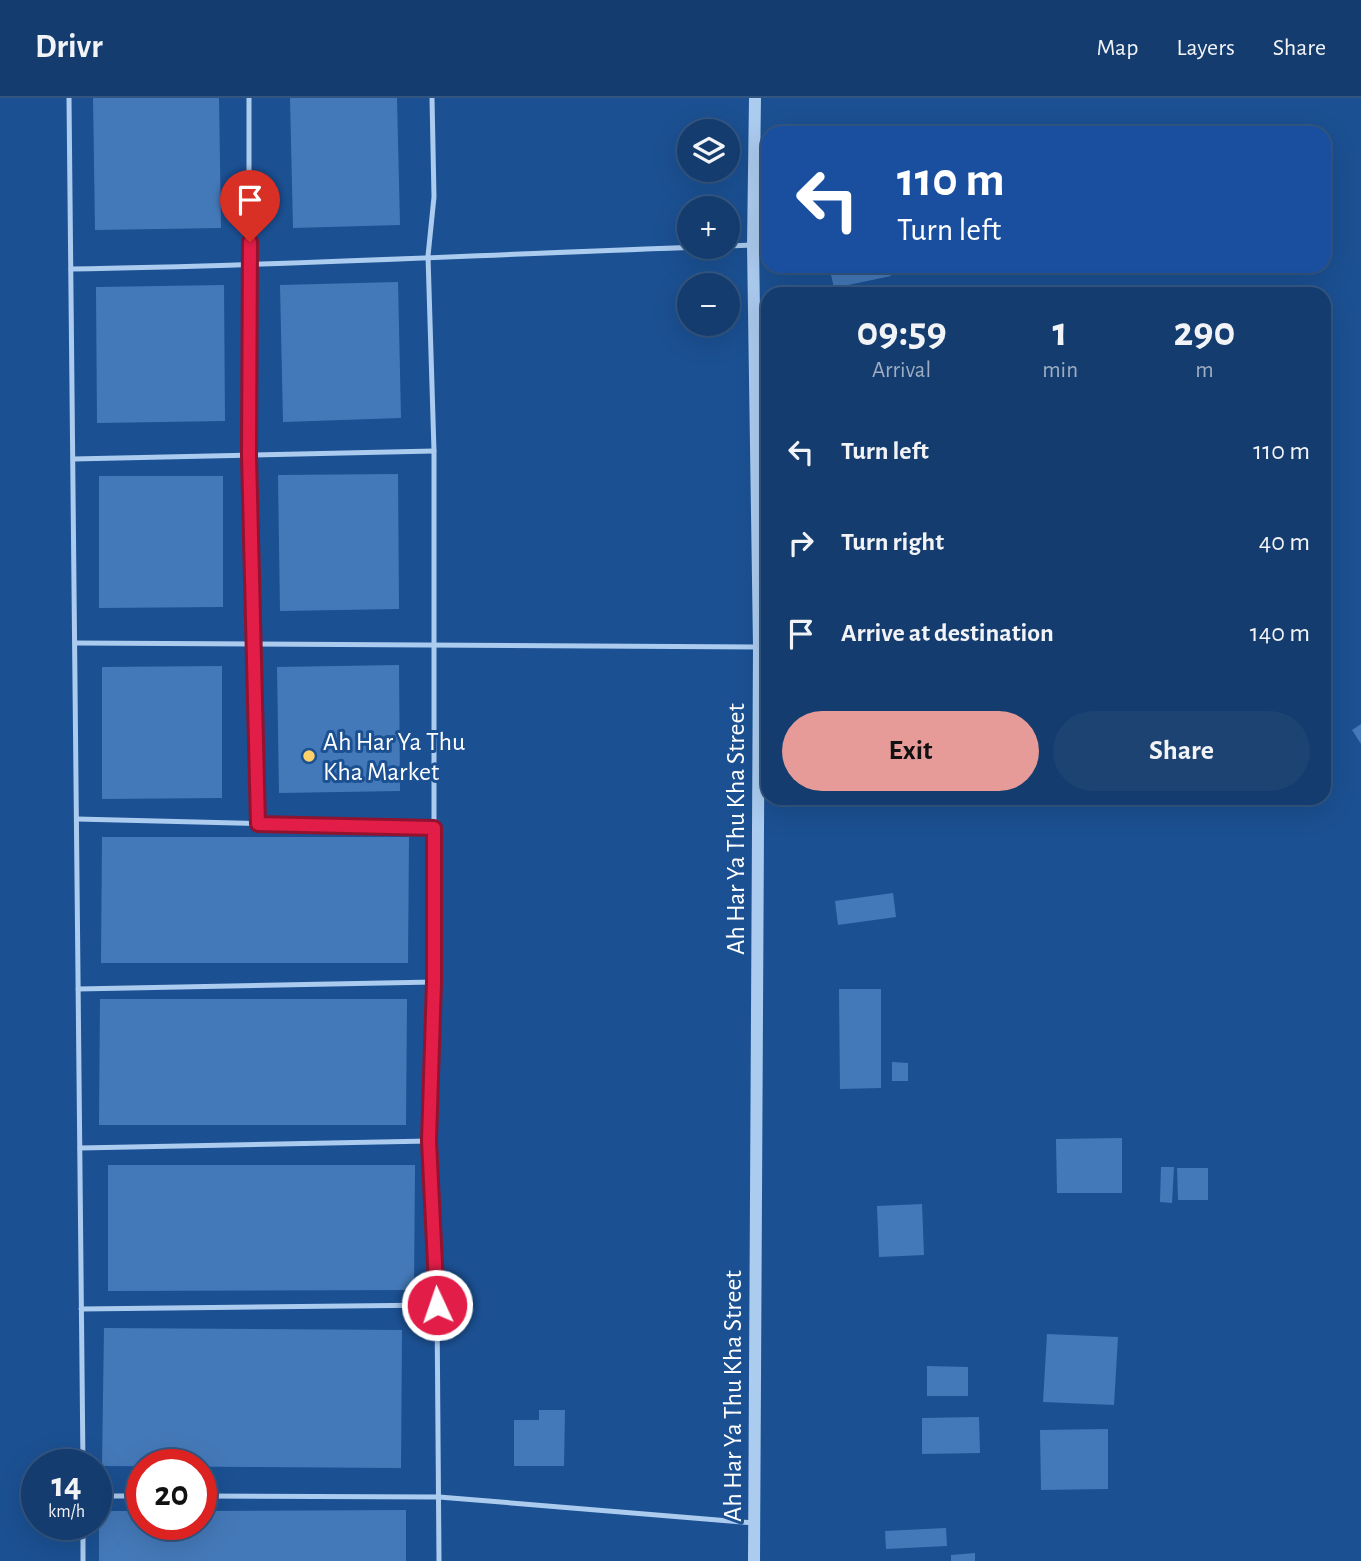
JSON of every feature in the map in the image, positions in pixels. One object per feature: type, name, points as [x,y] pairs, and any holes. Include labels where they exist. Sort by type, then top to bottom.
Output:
[{"type":"street","name":"Ah Har Ya Thu Kha Street","points":[[754,1561],[759,647],[753,245],[755,98]]},
{"type":"lane","points":[[69,98],[83,1449]]},
{"type":"lane","points":[[249,98],[249,455],[256,644],[258,824]]},
{"type":"lane","points":[[432,98],[434,197],[428,256],[433,451],[434,982],[429,1141],[437,1305],[439,1561]]},
{"type":"lane","points":[[740,246],[753,245]]},
{"type":"lane","points":[[71,269],[250,266],[428,256],[677,248]]},
{"type":"lane","points":[[73,459],[433,451]]},
{"type":"lane","points":[[75,643],[759,647]]},
{"type":"lane","points":[[77,819],[434,828]]},
{"type":"lane","points":[[78,989],[434,982]]},
{"type":"lane","points":[[80,1147],[429,1141]]},
{"type":"lane","points":[[81,1309],[437,1305]]},
{"type":"lane","points":[[217,1496],[439,1497],[754,1523]]},
{"type":"lane","points":[[83,1540],[83,1561]]},
{"type":"building","points":[[93,98],[219,98],[221,228],[95,230]]},
{"type":"building","points":[[290,98],[397,98],[400,225],[293,228]]},
{"type":"building","points":[[831,273],[890,273],[891,276],[834,287]]},
{"type":"building","points":[[398,282],[401,418],[283,422],[280,285]]},
{"type":"building","points":[[224,285],[225,421],[97,423],[96,287]]},
{"type":"building","points":[[398,474],[399,609],[280,611],[278,475]]},
{"type":"building","points":[[99,476],[223,476],[223,607],[99,608]]},
{"type":"building","points":[[399,665],[400,791],[279,793],[277,667]]},
{"type":"building","points":[[222,666],[222,798],[102,799],[102,667]]},
{"type":"building","points":[[1361,724],[1361,744],[1352,730]]},
{"type":"building","points":[[102,837],[409,837],[408,963],[101,963]]},
{"type":"building","points":[[893,893],[896,917],[838,925],[835,901]]},
{"type":"building","points":[[839,989],[881,989],[881,1088],[840,1089]]},
{"type":"building","points":[[100,999],[407,999],[406,1125],[99,1125]]},
{"type":"building","points":[[892,1062],[908,1063],[908,1081],[892,1081]]},
{"type":"building","points":[[1122,1138],[1122,1193],[1057,1193],[1056,1139]]},
{"type":"building","points":[[108,1165],[415,1165],[414,1290],[108,1291]]},
{"type":"building","points":[[1161,1167],[1174,1167],[1172,1203],[1160,1202]]},
{"type":"building","points":[[1177,1168],[1208,1168],[1208,1200],[1178,1200]]},
{"type":"building","points":[[922,1204],[924,1255],[879,1257],[877,1206]]},
{"type":"building","points":[[104,1328],[402,1330],[401,1468],[217,1467],[217,1449],[126,1449],[126,1466],[112,1466],[112,1449],[102,1449]]},
{"type":"building","points":[[1047,1334],[1118,1337],[1114,1405],[1043,1402]]},
{"type":"building","points":[[927,1366],[968,1367],[968,1396],[927,1396]]},
{"type":"building","points":[[539,1410],[565,1410],[564,1466],[514,1466],[514,1420],[539,1420]]},
{"type":"building","points":[[979,1417],[980,1453],[922,1454],[922,1418]]},
{"type":"building","points":[[1108,1429],[1108,1489],[1041,1490],[1040,1430]]},
{"type":"building","points":[[406,1510],[406,1561],[99,1561],[99,1540],[112,1540],[112,1511],[126,1511],[126,1540],[217,1540],[217,1511]]},
{"type":"building","points":[[946,1528],[947,1546],[886,1549],[885,1531]]},
{"type":"building","points":[[975,1553],[975,1561],[951,1561],[951,1555]]},
{"type":"place","name":"Ah Har Ya Thu Kha Market","points":[[309,756]]},
{"type":"route","points":[[250,242],[249,455],[256,644],[258,824],[434,828],[434,982],[429,1141],[437,1305]]}]
